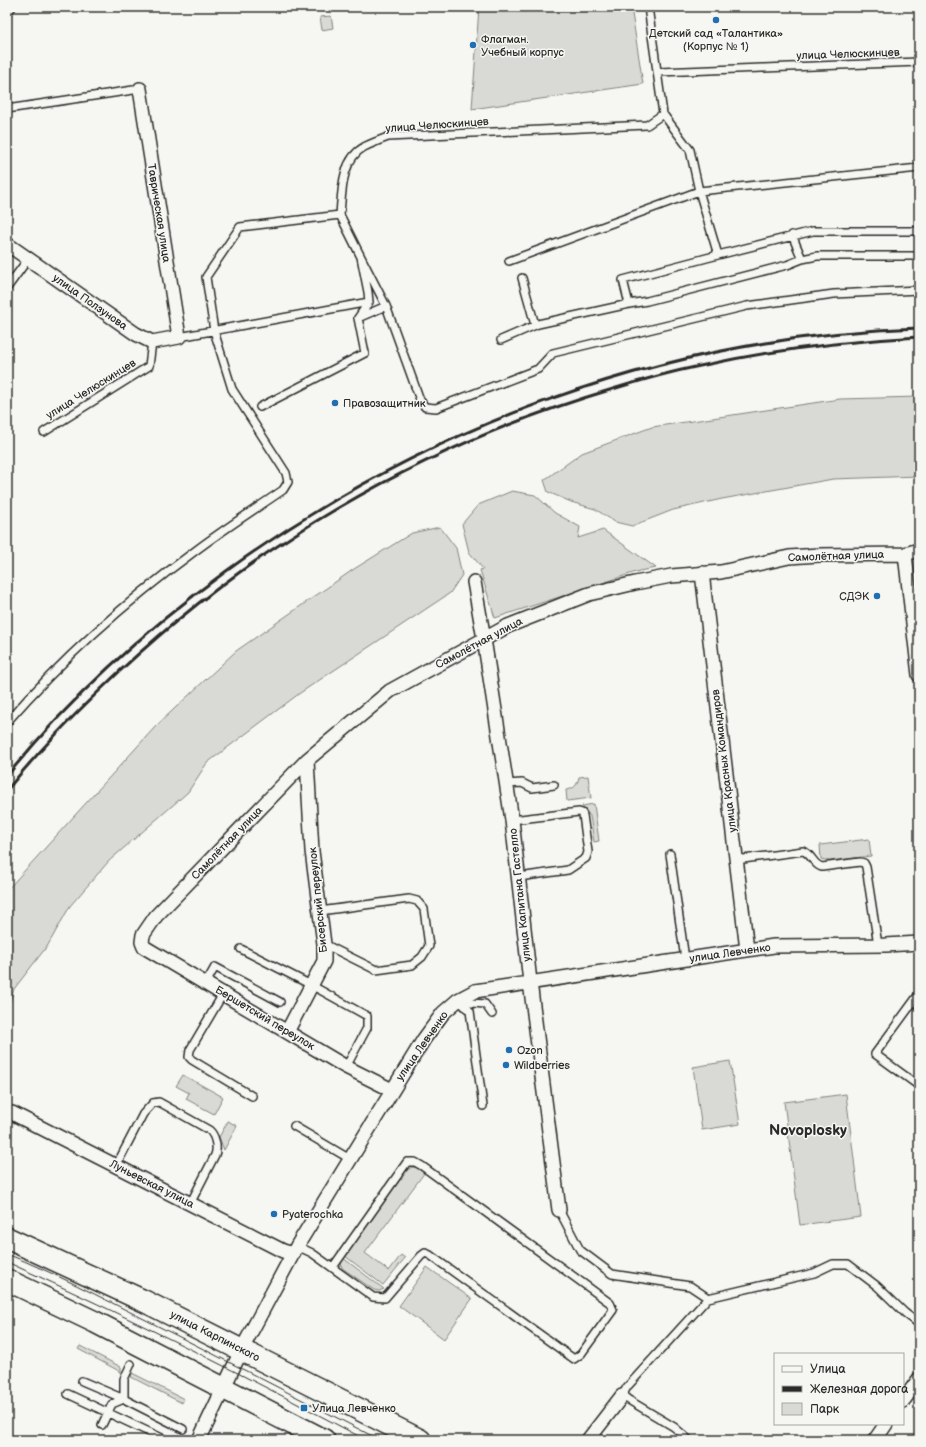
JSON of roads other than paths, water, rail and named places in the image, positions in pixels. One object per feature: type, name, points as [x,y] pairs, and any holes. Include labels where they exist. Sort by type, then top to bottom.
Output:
[{"type":"main road","name":"улица Карпинского","points":[[7,1238],[144,1301],[242,1349],[420,1440]]},
{"type":"main road","points":[[7,1280],[95,1322],[324,1440]]},
{"type":"street","name":"Таврическая улица","points":[[140,89],[179,337]]},
{"type":"street","name":"улица Ползунова","points":[[7,244],[136,334],[152,342]]},
{"type":"street","points":[[152,342],[179,337]]},
{"type":"street","name":"Самолётная улица","points":[[142,942],[143,936],[156,916],[307,760],[390,691],[508,626],[589,594],[635,582],[671,576],[721,572],[789,557],[826,554],[905,554],[919,550]]},
{"type":"street","points":[[905,554],[915,614],[919,675]]},
{"type":"street","name":"улица Красных Командиров","points":[[702,573],[747,950]]},
{"type":"street","name":"улица Капитана Гастелло","points":[[474,582],[512,820],[530,982],[559,1210]]},
{"type":"street","name":"Бисерский переулок","points":[[287,1032],[324,961],[324,944],[312,851],[307,760]]},
{"type":"street","name":"Бершетский переулок","points":[[142,942],[144,947],[346,1067],[392,1090]]},
{"type":"street","name":"улица Левченко","points":[[199,1440],[242,1349],[295,1250],[424,1039],[443,1013],[458,1000],[475,990],[774,946],[919,943]]},
{"type":"street","name":"Луньевская улица","points":[[12,1113],[283,1251],[295,1250]]},
{"type":"street","points":[[904,1400],[919,1379]]},
{"type":"street","points":[[588,1440],[622,1396]]},
{"type":"street","points":[[875,1440],[885,1425]]},
{"type":"lane","points":[[7,13],[12,7]]},
{"type":"lane","points":[[648,7],[663,114],[690,150],[699,191],[718,255]]},
{"type":"lane","name":"улица Челюскинцев","points":[[658,72],[919,62]]},
{"type":"lane","points":[[7,109],[140,89]]},
{"type":"lane","name":"улица Челюскинцев","points":[[340,216],[342,187],[349,161],[363,147],[388,137],[647,125],[663,114]]},
{"type":"lane","points":[[509,261],[699,191],[919,168]]},
{"type":"lane","points":[[7,722],[81,646],[123,608],[197,550],[283,490],[288,482],[286,472],[232,389],[214,331],[206,277],[240,227],[340,216],[386,306],[420,400],[425,407],[436,408],[538,369],[553,354],[747,306],[834,294],[919,290]]},
{"type":"lane","points":[[629,304],[623,280],[792,235],[813,230],[919,231]]},
{"type":"lane","points":[[792,235],[802,259]]},
{"type":"lane","points":[[501,340],[535,325],[647,301],[787,265],[802,259],[817,256],[919,256]]},
{"type":"lane","points":[[260,407],[365,353],[358,318],[369,302],[361,257]]},
{"type":"lane","points":[[7,288],[28,259]]},
{"type":"lane","points":[[522,278],[535,325]]},
{"type":"lane","points":[[179,337],[369,302]]},
{"type":"lane","points":[[358,318],[386,306]]},
{"type":"lane","name":"улица Челюскинцев","points":[[44,432],[149,366],[152,342]]},
{"type":"lane","points":[[506,784],[522,783],[532,788],[554,785]]},
{"type":"lane","points":[[512,820],[579,812],[582,813],[588,852],[586,858],[568,870],[519,877]]},
{"type":"lane","points":[[736,860],[803,851],[810,855],[818,866],[822,867],[860,862],[864,863],[866,867],[878,945]]},
{"type":"lane","points":[[670,854],[685,959]]},
{"type":"lane","points":[[320,911],[409,899],[417,901],[424,910],[429,946],[422,958],[412,965],[376,970],[324,944]]},
{"type":"lane","points":[[241,949],[312,985],[367,1016],[367,1028],[346,1067]]},
{"type":"lane","points":[[206,983],[215,967],[280,1002]]},
{"type":"lane","points":[[223,994],[190,1050],[189,1056],[192,1060],[252,1096]]},
{"type":"lane","points":[[919,994],[875,1054],[919,1086]]},
{"type":"lane","points":[[458,1000],[485,1004],[492,1014]]},
{"type":"lane","points":[[458,1000],[470,1012],[483,1106]]},
{"type":"lane","points":[[116,1166],[143,1114],[153,1103],[159,1102],[209,1130],[214,1135],[216,1152],[190,1204]]},
{"type":"lane","points":[[294,1126],[350,1159]]},
{"type":"lane","points":[[295,1250],[312,1253],[373,1297],[385,1298],[425,1253],[430,1255],[574,1359],[581,1354],[613,1310],[610,1303],[415,1162],[407,1162],[333,1267]]},
{"type":"lane","points":[[559,1210],[580,1250],[612,1274],[690,1286],[708,1298]]},
{"type":"lane","points":[[689,1440],[674,1427],[622,1396],[627,1387],[708,1298],[814,1272],[833,1264],[848,1264],[877,1286],[904,1313],[919,1324]]},
{"type":"lane","points":[[124,1399],[124,1380],[131,1364]]},
{"type":"lane","points":[[82,1381],[124,1399],[183,1429]]},
{"type":"lane","points":[[68,1394],[166,1440]]},
{"type":"lane","points":[[102,1425],[112,1404],[124,1399]]},
{"type":"tram line","points":[[7,1254],[94,1294],[380,1440]]},
{"type":"tram line","points":[[7,1262],[188,1348],[366,1440]]},
{"type":"railway","points":[[7,776],[56,720],[109,667],[166,618],[225,572],[303,520],[384,473],[467,432],[554,398],[642,370],[733,349],[825,335],[919,328]]},
{"type":"railway","points":[[7,790],[52,738],[100,690],[155,639],[214,592],[275,548],[338,508],[404,472],[472,440],[541,413],[656,376],[754,355],[836,344],[919,337]]},
{"type":"place","name":"Детский сад «Талантика» (Корпус № 1)","points":[[716,20]]},
{"type":"place","name":"Флагман. Учебный корпус","points":[[473,45]]},
{"type":"place","name":"Правозащитник","points":[[335,403]]},
{"type":"place","name":"СДЭК","points":[[877,596]]},
{"type":"place","name":"Ozon","points":[[509,1050]]},
{"type":"place","name":"Wildberries","points":[[506,1065]]},
{"type":"place","name":"Pyaterochka","points":[[274,1214]]},
{"type":"place","name":"Улица Левченко","points":[[304,1408]]},
{"type":"district","name":"Novoplosky","points":[[808,1130]]}]
